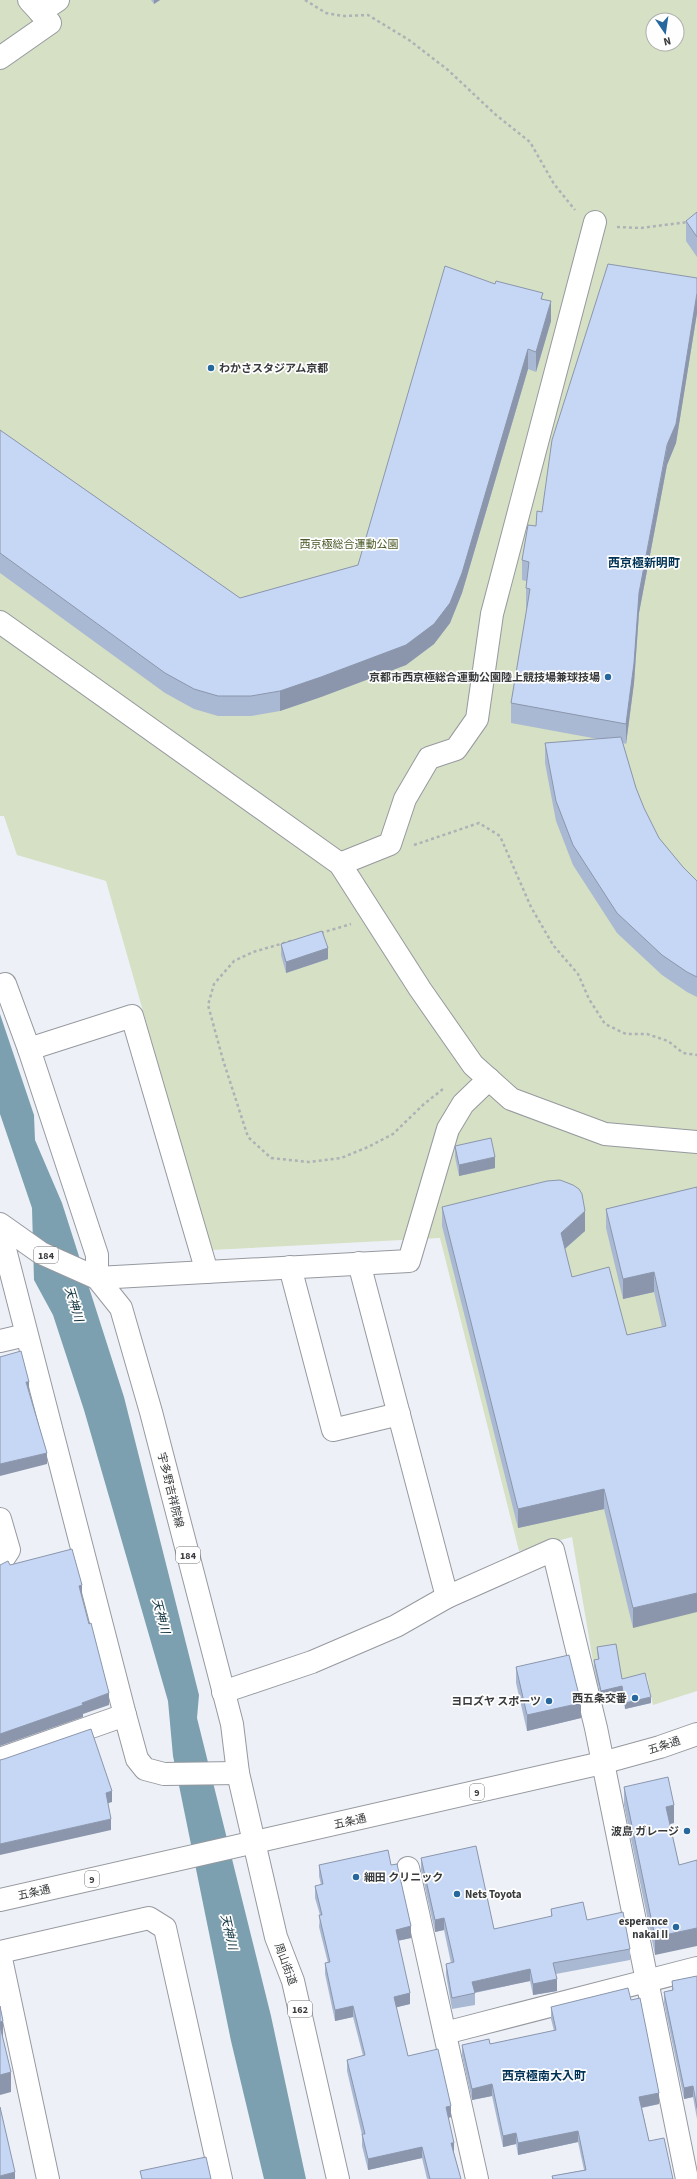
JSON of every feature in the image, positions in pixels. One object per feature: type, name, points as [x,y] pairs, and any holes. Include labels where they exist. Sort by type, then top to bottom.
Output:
[{"type":"main road","points":[[0,58],[50,23],[34,6],[58,0]]},
{"type":"main road","points":[[340,864],[390,844],[405,799],[429,758],[456,749],[477,719],[492,614],[595,222]]},
{"type":"main road","points":[[0,622],[340,864],[420,989],[473,1065],[511,1099],[605,1134],[697,1142]]},
{"type":"main road","points":[[5,984],[29,1049],[96,1255],[97,1278],[409,1261],[448,1129],[463,1104],[489,1079]]},
{"type":"main road","points":[[29,1049],[132,1016],[207,1272]]},
{"type":"main road","name":"宇多野吉祥院線","points":[[0,1224],[41,1253],[97,1278],[121,1308],[153,1420],[232,1724],[232,1773],[248,1844]]},
{"type":"main road","points":[[0,1230],[137,1759],[145,1769],[164,1774],[232,1773]]},
{"type":"main road","points":[[359,1263],[447,1596]]},
{"type":"main road","points":[[290,1267],[333,1430],[398,1414]]},
{"type":"main road","points":[[0,1341],[26,1335]]},
{"type":"main road","points":[[0,1519],[9,1550],[0,1564]]},
{"type":"main road","points":[[223,1692],[312,1662],[396,1626],[447,1596],[553,1550],[596,1728],[646,1981],[689,2149],[687,2179]]},
{"type":"main road","points":[[0,1759],[125,1715]]},
{"type":"main road","name":"五条通","points":[[0,1900],[602,1764],[660,1747],[697,1734]]},
{"type":"main road","name":"周山街道","points":[[248,1844],[276,1937],[293,1981],[338,2179]]},
{"type":"main road","points":[[408,1868],[477,2179]]},
{"type":"main road","points":[[48,2179],[0,1954],[149,1918],[165,1928],[221,2179]]},
{"type":"main road","points":[[445,2033],[697,1968]]},
{"type":"path","points":[[305,0],[326,14],[343,16],[368,15],[409,40],[448,70],[496,115],[530,142],[554,184],[580,216],[605,227],[641,228],[690,222]]},
{"type":"path","points":[[390,844],[417,845],[478,823],[500,836],[532,907],[553,946],[578,974],[589,999],[605,1024],[626,1034],[647,1034],[668,1041],[683,1053],[697,1055]]},
{"type":"path","points":[[316,934],[375,918]]},
{"type":"path","points":[[295,940],[253,952],[234,961],[214,984],[208,1005],[223,1060],[248,1137],[271,1158],[309,1162],[341,1158],[368,1147],[393,1134],[424,1104],[445,1088]]},
{"type":"green space","name":"西京極総合運動公園","points":[[0,0],[697,0],[697,1691],[653,1705],[647,1676],[597,1685],[572,1537],[519,1551],[440,1238],[211,1250],[106,881],[17,855],[4,816],[0,816]]},
{"type":"water","name":"天神川","points":[[0,1014],[34,1115],[35,1140],[62,1203],[124,1397],[199,1695],[197,1718],[271,2016],[306,2179],[264,2179],[231,2041],[173,1756],[168,1701],[84,1410],[53,1315],[34,1280],[32,1208],[0,1114]]},
{"type":"building","points":[[697,212],[697,237],[686,221]]},
{"type":"building","points":[[608,264],[697,278],[697,293],[676,424],[667,445],[639,593],[634,663],[626,724],[511,703],[530,589],[526,588],[529,562],[522,560],[528,525],[536,526],[537,511],[542,512],[552,440]]},
{"type":"building","points":[[445,266],[495,284],[496,281],[543,293],[541,299],[551,301],[536,352],[528,349],[462,573],[450,603],[434,624],[406,645],[280,691],[251,696],[218,696],[194,689],[165,673],[0,553],[0,430],[240,598],[358,565]]},
{"type":"building","points":[[621,737],[636,788],[659,838],[683,867],[697,881],[697,977],[662,955],[617,913],[573,845],[556,801],[545,743]]},
{"type":"building","points":[[322,931],[328,948],[286,962],[281,944]]},
{"type":"building","points":[[491,1138],[495,1157],[459,1165],[455,1146]]},
{"type":"building","points":[[560,1180],[579,1189],[582,1194],[585,1211],[561,1233],[572,1277],[609,1267],[627,1335],[666,1326],[654,1272],[623,1279],[606,1209],[697,1187],[697,1593],[633,1608],[604,1489],[518,1509],[442,1207],[547,1181]]},
{"type":"building","points":[[21,1351],[29,1382],[26,1382],[47,1453],[0,1464],[0,1357]]},
{"type":"building","points":[[72,1549],[82,1585],[79,1586],[89,1624],[91,1623],[109,1693],[82,1703],[83,1705],[0,1734],[0,1565],[8,1561],[10,1565]]},
{"type":"building","points":[[616,1644],[622,1679],[645,1673],[651,1697],[625,1703],[622,1686],[601,1691],[594,1660],[599,1659],[597,1647]]},
{"type":"building","name":"ヨロズヤ スポーツ","points":[[569,1655],[581,1703],[527,1715],[516,1667]]},
{"type":"building","points":[[91,1729],[112,1791],[106,1793],[111,1819],[0,1844],[0,1760]]},
{"type":"building","points":[[668,1777],[674,1805],[666,1807],[679,1865],[697,1860],[697,1928],[655,1937],[624,1787]]},
{"type":"building","points":[[476,1846],[494,1929],[552,1916],[551,1909],[583,1902],[587,1920],[623,1912],[630,1949],[553,1963],[557,1979],[533,1984],[530,1969],[472,1982],[475,1993],[452,1998],[446,1964],[454,1962],[444,1918],[435,1920],[421,1858]]},
{"type":"building","points":[[388,1850],[391,1865],[397,1864],[411,1926],[396,1930],[410,1993],[394,1997],[408,2056],[438,2049],[451,2106],[446,2107],[454,2143],[451,2143],[461,2179],[430,2179],[422,2147],[368,2159],[362,2134],[365,2134],[347,2060],[365,2055],[353,2006],[335,2010],[325,1963],[330,1962],[319,1915],[322,1915],[315,1886],[323,1884],[319,1865]]},
{"type":"building","points":[[697,1976],[697,2108],[693,2086],[684,2088],[664,1992],[673,1990],[672,1981]]},
{"type":"building","points":[[628,1988],[631,2000],[640,1998],[659,2093],[639,2097],[649,2141],[664,2138],[673,2179],[553,2179],[552,2176],[586,2170],[578,2131],[518,2143],[516,2133],[503,2136],[492,2084],[472,2089],[462,2045],[489,2039],[490,2044],[556,2030],[551,2007]]},
{"type":"building","points":[[0,2006],[3,2021],[0,2022]]},
{"type":"building","points":[[0,2026],[11,2072],[0,2075]]},
{"type":"building","points":[[0,2107],[15,2172],[0,2176]]},
{"type":"building","points":[[206,2157],[211,2179],[142,2179],[140,2171]]},
{"type":"place","name":"わかさスタジアム京都","points":[[211,368]]},
{"type":"place","name":"京都市西京極総合運動公園陸上競技場兼球技場","points":[[608,677]]},
{"type":"place","name":"西五条交番","points":[[635,1698]]},
{"type":"place","name":"ヨロズヤ スポーツ","points":[[549,1701]]},
{"type":"place","name":"波島 ガレージ","points":[[687,1831]]},
{"type":"place","name":"細田 クリニック","points":[[356,1877]]},
{"type":"place","name":"Nets Toyota","points":[[457,1894]]},
{"type":"place","name":"esperance nakai II","points":[[676,1927]]},
{"type":"district","name":"西京極新明町","points":[[644,563]]},
{"type":"district","name":"西京極南大入町","points":[[544,2076]]}]
